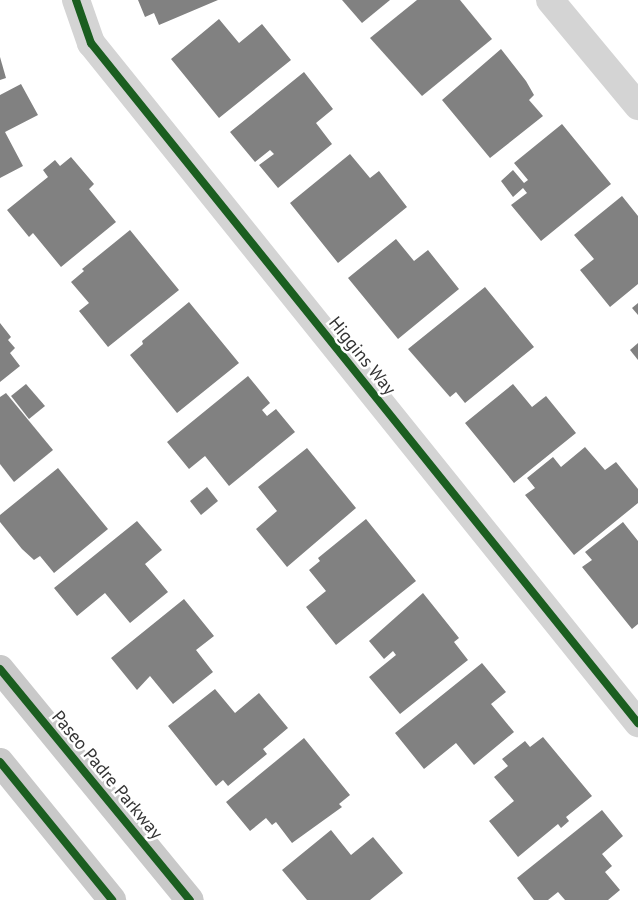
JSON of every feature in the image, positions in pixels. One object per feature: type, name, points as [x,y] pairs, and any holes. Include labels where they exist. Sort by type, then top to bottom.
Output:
[{"type":"main road","name":"Paseo Padre Parkway","points":[[0,669],[190,900]]},
{"type":"main road","points":[[0,762],[112,900]]},
{"type":"street","name":"Higgins Way","points":[[76,0],[91,43],[638,723]]},
{"type":"street","points":[[550,0],[638,106]]},
{"type":"building","points":[[138,0],[218,0],[159,25],[154,13],[145,17]]},
{"type":"building","points":[[342,0],[390,0],[362,23]]},
{"type":"building","points":[[417,0],[460,0],[492,39],[422,96],[370,38]]},
{"type":"building","points":[[219,19],[239,43],[262,24],[291,60],[219,118],[171,59]]},
{"type":"building","points":[[501,49],[526,81],[534,95],[529,100],[543,116],[490,158],[442,100]]},
{"type":"building","points":[[0,57],[6,78],[0,80]]},
{"type":"building","points":[[304,72],[333,109],[316,123],[332,144],[278,188],[259,165],[274,154],[270,150],[255,162],[230,132]]},
{"type":"building","points":[[21,84],[38,115],[5,132],[23,166],[0,178],[0,95]]},
{"type":"building","points":[[562,124],[611,184],[541,241],[511,205],[527,193],[523,188],[513,197],[501,181],[513,170],[524,183],[528,180],[514,163]]},
{"type":"building","points":[[350,154],[370,178],[379,171],[407,207],[338,263],[290,203]]},
{"type":"building","points":[[71,157],[94,184],[89,189],[116,222],[61,267],[33,233],[29,237],[7,210],[48,177],[43,170],[55,160],[60,166]]},
{"type":"building","points":[[622,196],[638,216],[638,284],[610,307],[580,270],[594,259],[574,235]]},
{"type":"building","points":[[130,230],[179,290],[108,347],[79,311],[89,303],[71,282],[84,271],[82,269]]},
{"type":"building","points":[[396,239],[414,261],[428,250],[459,289],[398,339],[348,278]]},
{"type":"building","points":[[485,287],[534,347],[465,403],[456,392],[450,397],[408,349]]},
{"type":"building","points":[[189,302],[239,363],[177,413],[130,355],[143,344],[142,341]]},
{"type":"building","points":[[638,303],[638,315],[632,308]]},
{"type":"building","points":[[0,323],[11,337],[8,340],[15,348],[10,353],[20,366],[0,382]]},
{"type":"building","points":[[638,343],[638,360],[630,350]]},
{"type":"building","points":[[248,376],[270,403],[262,410],[267,416],[276,409],[295,432],[229,486],[205,456],[189,469],[167,442]]},
{"type":"building","points":[[26,384],[45,406],[29,419],[11,396]]},
{"type":"building","points":[[513,384],[532,407],[546,396],[576,433],[514,483],[465,423]]},
{"type":"building","points":[[6,393],[53,450],[14,482],[0,464],[0,397]]},
{"type":"building","points":[[585,447],[605,470],[616,462],[638,489],[638,503],[574,555],[525,495],[535,488],[527,478],[553,457],[561,467]]},
{"type":"building","points":[[307,448],[356,508],[287,567],[256,529],[277,511],[258,487]]},
{"type":"building","points":[[58,468],[108,529],[54,573],[40,556],[34,560],[22,549],[0,522],[0,515]]},
{"type":"building","points":[[207,487],[218,501],[201,515],[190,501]]},
{"type":"building","points":[[366,519],[416,581],[336,645],[306,607],[326,591],[309,570],[320,561],[318,558]]},
{"type":"building","points":[[137,521],[162,550],[145,564],[168,592],[130,623],[105,593],[77,616],[54,588]]},
{"type":"building","points":[[623,522],[638,541],[638,624],[632,629],[582,567],[592,560],[585,552]]},
{"type":"building","points":[[423,593],[459,638],[454,642],[468,660],[400,714],[369,677],[396,655],[393,651],[384,659],[369,641]]},
{"type":"building","points":[[184,599],[214,636],[196,650],[213,672],[173,704],[150,676],[137,690],[111,658]]},
{"type":"building","points":[[482,663],[506,692],[491,704],[514,732],[474,765],[456,743],[424,769],[395,733]]},
{"type":"building","points":[[215,689],[235,713],[259,693],[288,728],[263,749],[267,754],[228,786],[223,780],[216,786],[168,726]]},
{"type":"building","points":[[543,737],[592,796],[566,817],[569,821],[561,828],[558,824],[518,857],[489,821],[514,801],[494,777],[508,766],[502,759],[525,741],[530,747]]},
{"type":"building","points":[[304,738],[350,795],[339,804],[342,807],[292,843],[276,822],[272,825],[266,818],[250,831],[226,802]]},
{"type":"building","points":[[602,810],[623,836],[602,854],[612,866],[605,872],[620,890],[608,900],[565,900],[558,892],[548,900],[534,900],[517,878]]},
{"type":"building","points":[[331,830],[351,855],[373,837],[403,873],[370,900],[307,900],[282,870]]},
{"type":"cycle path","points":[[76,0],[91,43],[638,723]]},
{"type":"cycle path","points":[[0,669],[190,900]]},
{"type":"cycle path","points":[[0,762],[112,900]]}]
